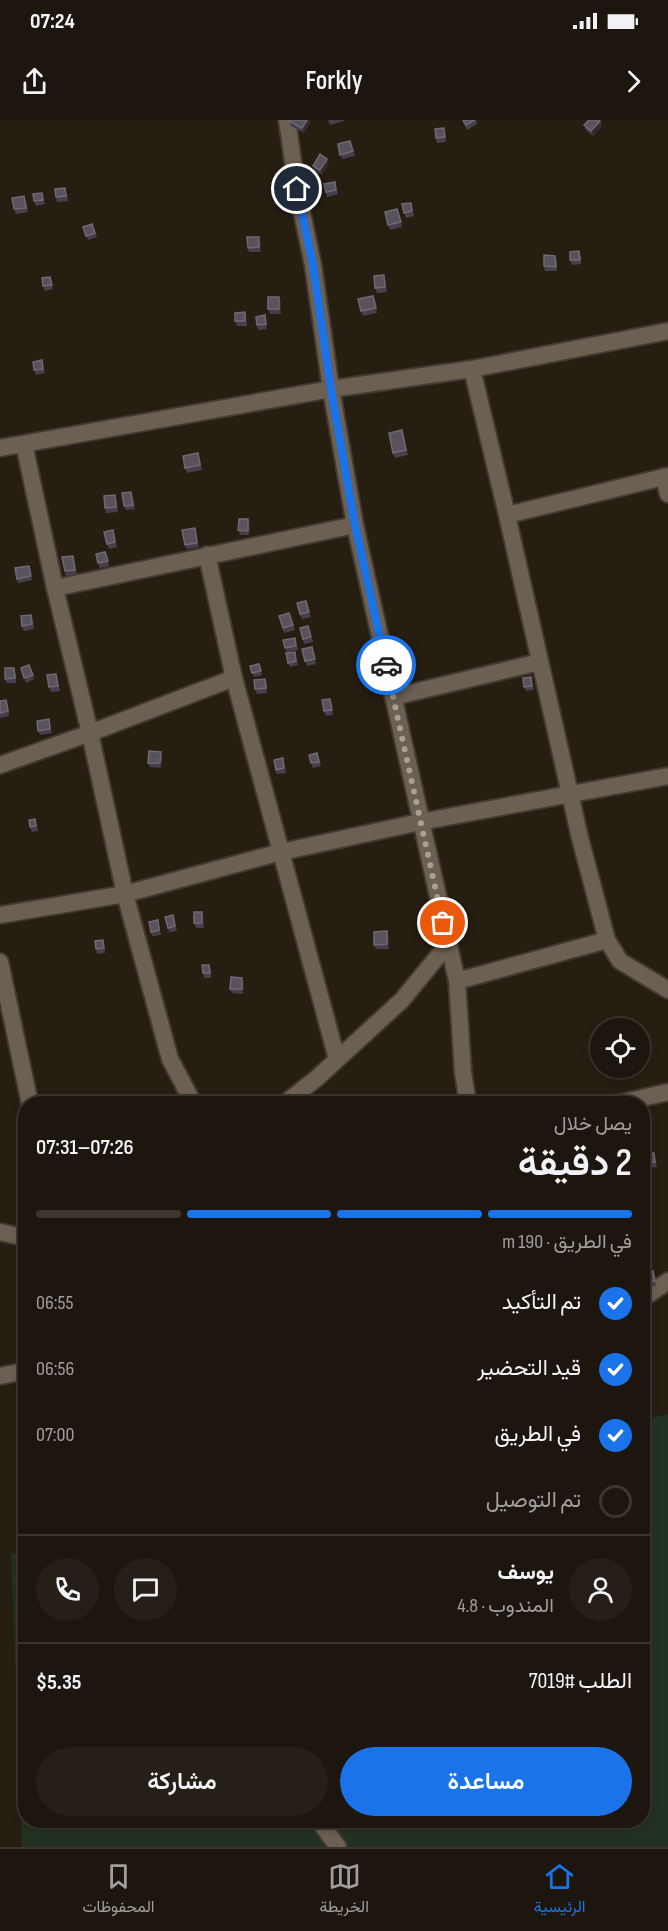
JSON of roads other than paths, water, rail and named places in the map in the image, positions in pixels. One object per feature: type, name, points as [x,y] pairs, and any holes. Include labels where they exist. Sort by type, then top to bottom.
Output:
[{"type":"street","points":[[287,120],[355,525],[457,981],[467,1096]]},
{"type":"street","points":[[0,448],[331,389],[472,369],[668,332]]},
{"type":"street","points":[[472,369],[570,795],[607,940],[620,961],[668,990]]},
{"type":"street","points":[[24,444],[125,894],[170,1059],[190,1096]]},
{"type":"street","points":[[507,515],[666,477],[668,494]]},
{"type":"street","points":[[55,588],[355,525]]},
{"type":"street","points":[[207,555],[234,678],[338,1059]]},
{"type":"street","points":[[393,697],[540,662]]},
{"type":"street","points":[[0,765],[90,734],[234,678]]},
{"type":"street","points":[[0,915],[125,894],[281,852],[420,822],[668,776]]},
{"type":"street","points":[[457,981],[607,940]]},
{"type":"street","points":[[294,1096],[317,1078],[402,999],[448,944]]},
{"type":"street","points":[[0,962],[28,1096]]},
{"type":"street","points":[[650,1096],[668,1092]]},
{"type":"street","points":[[0,1232],[18,1236]]},
{"type":"street","points":[[650,1293],[668,1281]]},
{"type":"street","points":[[0,1376],[18,1373]]}]
